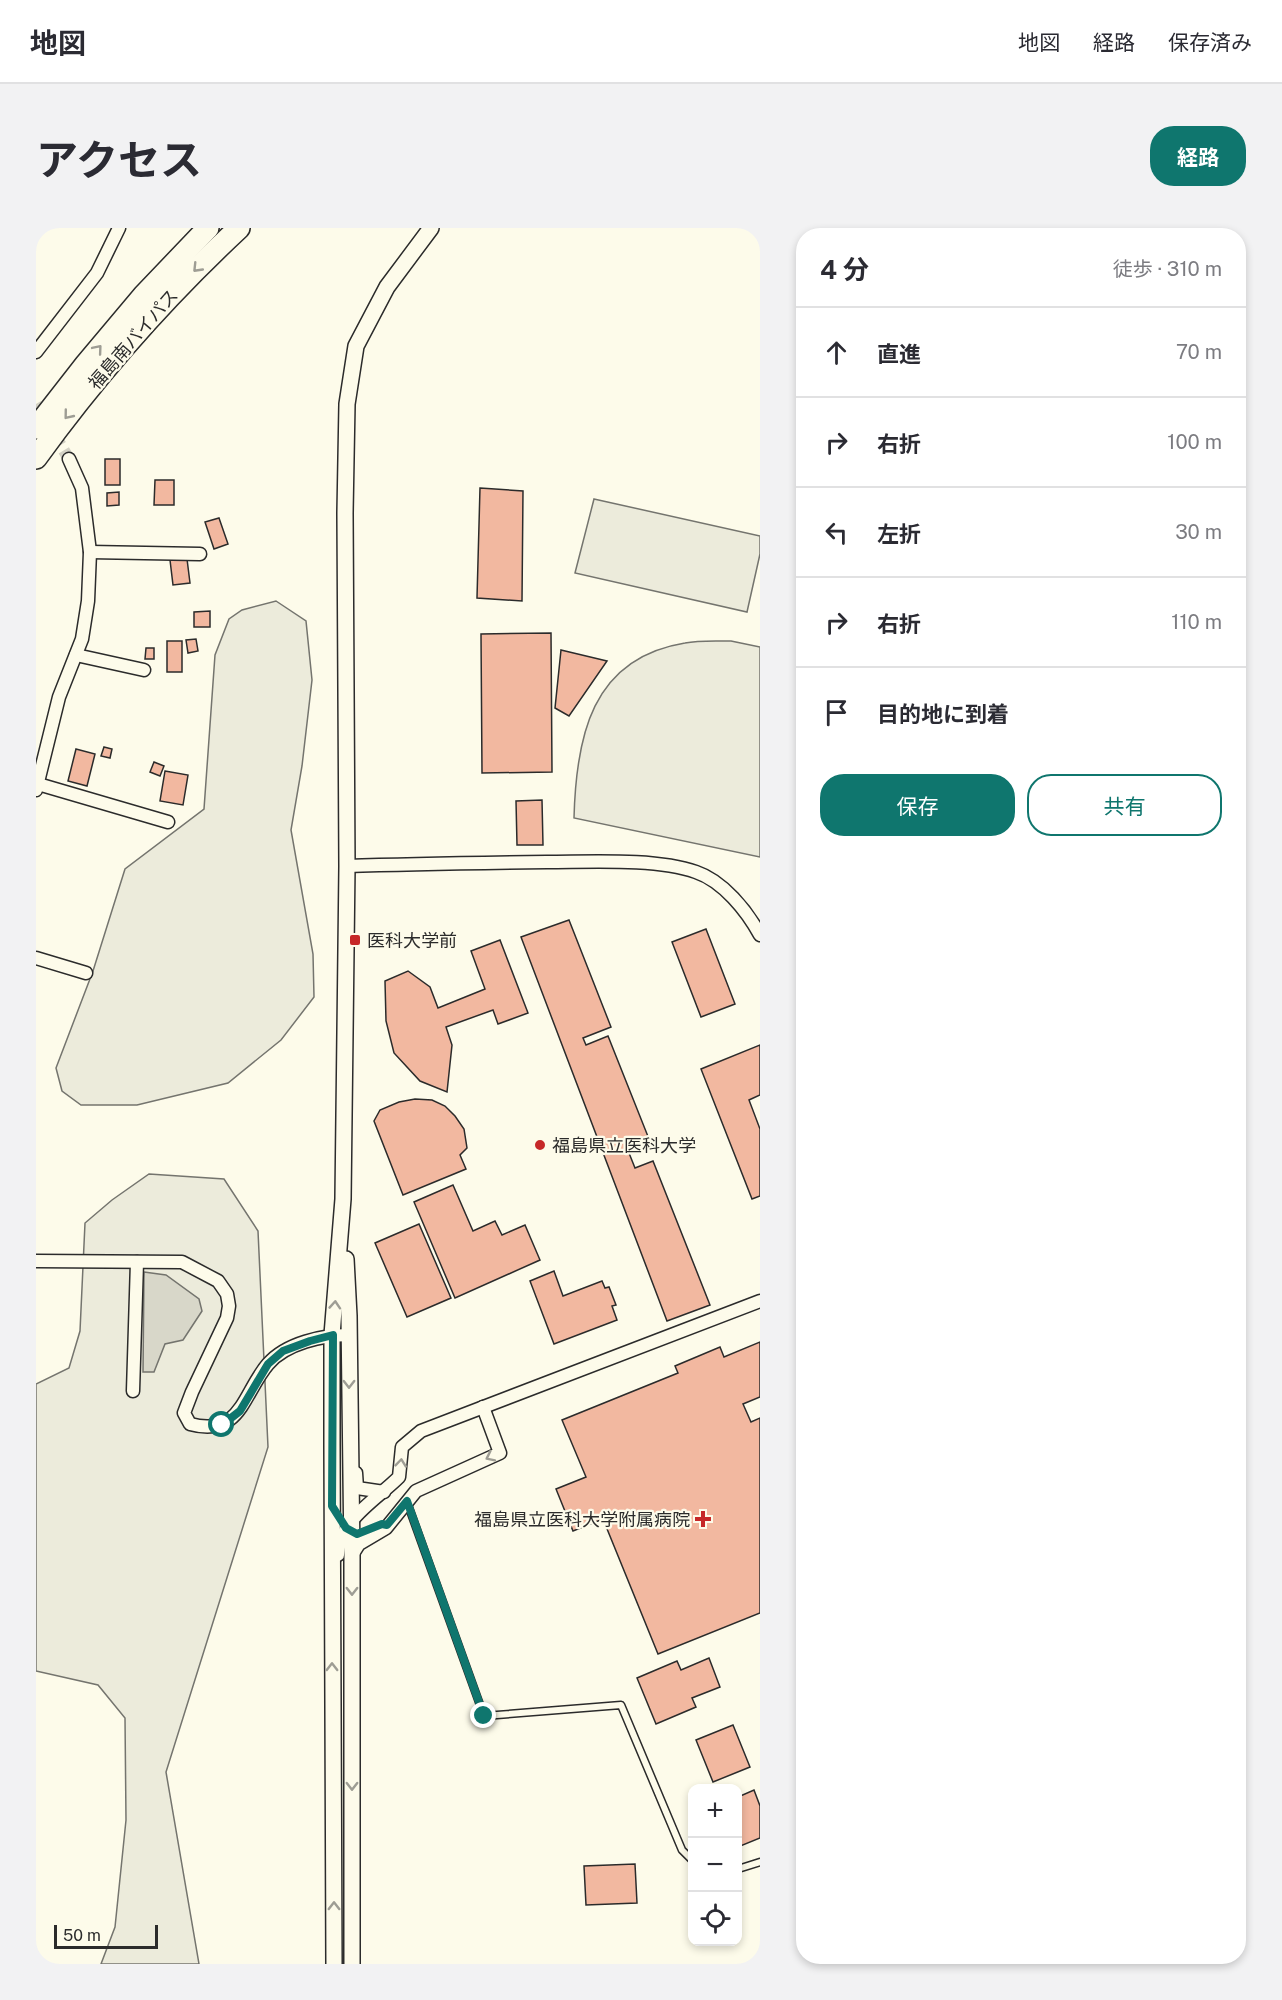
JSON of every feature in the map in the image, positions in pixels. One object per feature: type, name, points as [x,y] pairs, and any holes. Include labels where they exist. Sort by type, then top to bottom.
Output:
[{"type":"highway","name":"福島南バイパス","points":[[36,428],[144,295],[208,228]]},
{"type":"highway","name":"福島南バイパス","points":[[36,458],[123,349],[198,267],[239,228]]},
{"type":"street","points":[[36,352],[97,273],[119,228]]},
{"type":"street","points":[[334,1964],[333,1335],[343,1199],[347,866],[345,513],[347,404],[356,346],[387,287],[431,228]]},
{"type":"street","points":[[69,459],[82,488],[90,552],[86,611],[82,639],[59,697],[37,787],[168,822]]},
{"type":"street","points":[[90,552],[200,554]]},
{"type":"street","points":[[76,655],[144,670]]},
{"type":"street","points":[[347,866],[601,861],[669,866],[698,873],[725,890],[748,913],[760,935]]},
{"type":"street","points":[[36,958],[86,973]]},
{"type":"street","points":[[343,1199],[349,1316],[349,1527],[352,1555],[352,1964]]},
{"type":"street","points":[[36,1261],[182,1262],[218,1281],[227,1294],[229,1306],[227,1318],[184,1413],[190,1424],[206,1429],[222,1425],[240,1411],[268,1364],[283,1351],[333,1335],[349,1335]]},
{"type":"street","points":[[133,1391],[137,1262]]},
{"type":"street","points":[[333,1618],[337,1611],[338,1545],[349,1527],[399,1477],[402,1447],[421,1431],[760,1301]]},
{"type":"street","points":[[352,1555],[358,1544],[384,1530],[417,1491],[500,1453],[483,1407]]},
{"type":"street","points":[[349,1423],[355,1432],[357,1488],[384,1492]]},
{"type":"street","points":[[332,1506],[349,1527],[360,1533],[382,1524],[387,1525]]},
{"type":"lane","points":[[407,1501],[484,1716],[621,1705],[682,1850],[688,1855]]},
{"type":"lane","points":[[742,1868],[760,1862]]},
{"type":"shaded area","points":[[594,499],[760,536],[760,554],[747,612],[575,573]]},
{"type":"shaded area","points":[[276,601],[306,621],[312,680],[302,766],[291,830],[313,954],[314,997],[281,1040],[228,1083],[137,1105],[81,1105],[62,1091],[56,1068],[93,971],[125,869],[204,809],[215,655],[229,619],[242,610]]},
{"type":"shaded area","points":[[731,641],[760,647],[760,857],[574,818],[575,788],[585,731],[595,706],[609,684],[628,665],[653,652],[690,642]]},
{"type":"shaded area","points":[[149,1174],[224,1179],[258,1231],[268,1447],[166,1772],[199,1964],[101,1964],[115,1927],[126,1820],[125,1718],[98,1685],[36,1671],[36,1384],[69,1368],[80,1331],[85,1223],[112,1200]]},
{"type":"shaded area","points":[[144,1272],[166,1275],[199,1299],[202,1311],[183,1340],[165,1344],[154,1372],[143,1372]]},
{"type":"building","points":[[105,459],[120,459],[120,485],[105,485]]},
{"type":"building","points":[[155,480],[174,480],[174,505],[154,505]]},
{"type":"building","points":[[480,488],[523,491],[522,601],[477,598]]},
{"type":"building","points":[[119,492],[119,505],[107,506],[107,493]]},
{"type":"building","points":[[219,518],[228,544],[214,549],[205,522]]},
{"type":"building","points":[[187,559],[190,583],[173,585],[170,560]]},
{"type":"building","points":[[210,611],[210,627],[194,627],[194,612]]},
{"type":"building","points":[[551,633],[552,772],[482,773],[481,634]]},
{"type":"building","points":[[196,639],[198,651],[188,653],[186,640]]},
{"type":"building","points":[[167,641],[182,641],[182,672],[167,672]]},
{"type":"building","points":[[146,648],[154,648],[154,659],[145,659]]},
{"type":"building","points":[[561,650],[607,661],[569,716],[555,708]]},
{"type":"building","points":[[104,747],[112,749],[110,758],[101,756]]},
{"type":"building","points":[[76,749],[95,754],[87,786],[68,781]]},
{"type":"building","points":[[154,762],[164,766],[160,776],[150,772]]},
{"type":"building","points":[[165,771],[188,775],[183,805],[160,801]]},
{"type":"building","points":[[542,800],[543,845],[517,845],[516,801]]},
{"type":"building","points":[[569,920],[611,1027],[583,1038],[586,1045],[608,1036],[651,1144],[629,1153],[635,1168],[653,1161],[710,1305],[667,1321],[521,937]]},
{"type":"building","points":[[706,929],[735,1004],[701,1017],[672,942]]},
{"type":"building","points":[[500,940],[528,1013],[498,1024],[493,1010],[446,1027],[452,1045],[447,1092],[420,1081],[394,1053],[386,1021],[385,981],[408,971],[430,987],[438,1008],[485,989],[471,951]]},
{"type":"building","points":[[760,1045],[760,1095],[749,1100],[760,1129],[760,1196],[752,1199],[701,1069]]},
{"type":"building","points":[[415,1099],[432,1100],[445,1106],[455,1116],[464,1129],[467,1148],[460,1155],[466,1169],[403,1195],[374,1121],[380,1110],[399,1102]]},
{"type":"building","points":[[453,1185],[473,1231],[495,1221],[502,1235],[525,1225],[540,1260],[455,1298],[414,1202]]},
{"type":"building","points":[[419,1224],[451,1298],[407,1317],[375,1243]]},
{"type":"building","points":[[554,1271],[563,1296],[602,1281],[605,1288],[609,1287],[616,1305],[612,1306],[617,1320],[554,1344],[530,1281]]},
{"type":"building","points":[[760,1342],[760,1397],[743,1404],[751,1422],[760,1418],[760,1613],[658,1654],[603,1519],[573,1531],[556,1489],[586,1477],[562,1420],[678,1373],[675,1366],[720,1347],[724,1357]]},
{"type":"building","points":[[709,1658],[720,1687],[692,1698],[696,1707],[656,1724],[637,1678],[677,1661],[681,1670]]},
{"type":"building","points":[[733,1725],[750,1767],[713,1782],[696,1740]]},
{"type":"building","points":[[754,1790],[760,1806],[760,1838],[742,1845],[742,1838],[742,1795]]},
{"type":"building","points":[[635,1864],[637,1903],[586,1905],[584,1866]]},
{"type":"tunnel","points":[[36,404],[69,459]]},
{"type":"place","name":"医科大学前","points":[[355,940]]},
{"type":"place","name":"福島県立医科大学","points":[[540,1145]]},
{"type":"place","name":"福島県立医科大学附属病院","points":[[703,1519]]},
{"type":"route","points":[[222,1425],[240,1411],[268,1364],[283,1351],[333,1335],[332,1506],[346,1528],[357,1534],[382,1524],[387,1525],[407,1501],[484,1716]]}]
